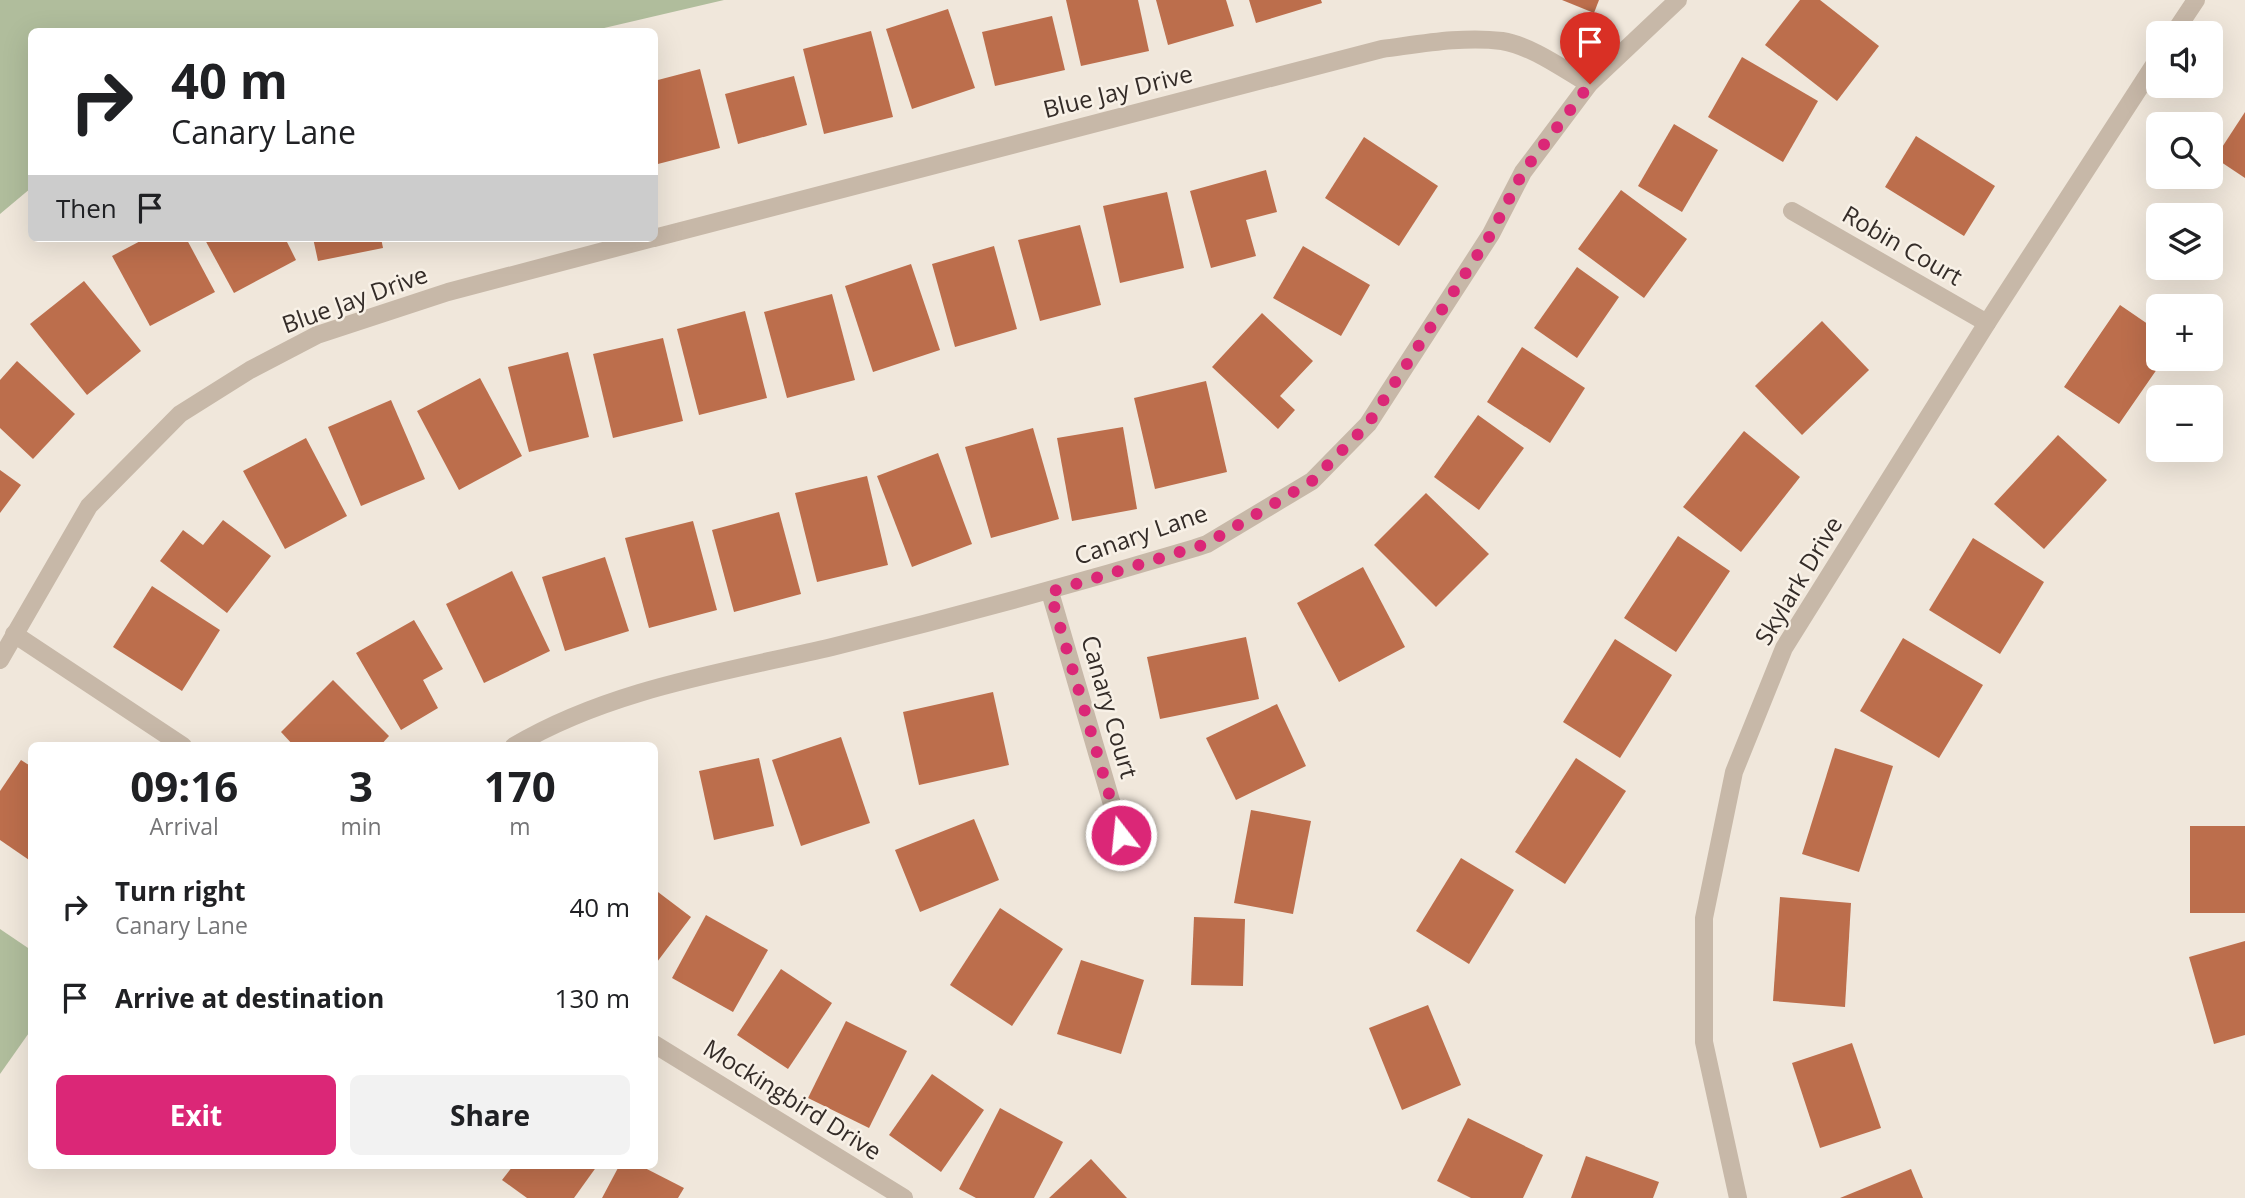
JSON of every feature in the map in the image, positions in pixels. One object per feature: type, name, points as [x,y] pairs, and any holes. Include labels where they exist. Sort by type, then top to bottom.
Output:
[{"type":"street","name":"Canary Lane","points":[[521,742],[537,732],[622,697],[1050,592],[1206,544],[1312,481],[1368,424],[1491,234],[1523,172],[1590,84],[1678,0]]},
{"type":"street","points":[[2182,21],[2196,0]]},
{"type":"street","name":"Blue Jay Drive","points":[[658,237],[1382,49],[1455,40],[1503,41],[1528,50],[1590,84]]},
{"type":"street","name":"Skylark Drive","points":[[1738,1198],[1704,1042],[1704,918],[1734,772],[1784,648],[1987,323],[2146,78]]},
{"type":"street","name":"Robin Court","points":[[1792,211],[1987,323]]},
{"type":"street","name":"Blue Jay Drive","points":[[0,660],[89,506],[180,414],[250,370],[317,335],[435,296],[639,242]]},
{"type":"street","name":"Canary Court","points":[[1050,592],[1121,835]]},
{"type":"street","points":[[14,634],[177,742]]},
{"type":"street","name":"Mockingbird Drive","points":[[658,1046],[904,1198]]},
{"type":"green space","points":[[0,0],[724,0],[604,28],[28,28],[28,191],[0,214]]},
{"type":"green space","points":[[0,929],[28,948],[28,1034],[0,1074]]},
{"type":"building","points":[[1066,0],[1138,0],[1149,51],[1081,66]]},
{"type":"building","points":[[1156,0],[1226,0],[1234,26],[1168,45]]},
{"type":"building","points":[[1249,0],[1321,0],[1322,3],[1256,23]]},
{"type":"building","points":[[1562,0],[1599,0],[1594,13]]},
{"type":"building","points":[[1800,0],[1820,0],[1879,46],[1837,101],[1765,45]]},
{"type":"building","points":[[948,9],[975,88],[912,109],[886,29]]},
{"type":"building","points":[[1052,16],[1065,70],[995,86],[982,32]]},
{"type":"building","points":[[871,31],[893,117],[824,134],[803,49]]},
{"type":"building","points":[[1742,57],[1818,101],[1783,162],[1708,117]]},
{"type":"building","points":[[700,69],[720,148],[658,164],[658,80]]},
{"type":"building","points":[[794,76],[807,125],[738,144],[725,94]]},
{"type":"building","points":[[2245,112],[2245,178],[2223,163],[2223,146]]},
{"type":"building","points":[[1674,124],[1718,150],[1682,212],[1638,186]]},
{"type":"building","points":[[1916,136],[1995,186],[1964,236],[1885,187]]},
{"type":"building","points":[[1364,137],[1438,186],[1399,246],[1325,198]]},
{"type":"building","points":[[1266,170],[1277,212],[1246,220],[1256,256],[1211,268],[1190,191]]},
{"type":"building","points":[[1621,190],[1687,239],[1644,298],[1578,249]]},
{"type":"building","points":[[1167,192],[1184,268],[1120,283],[1103,206]]},
{"type":"building","points":[[1080,225],[1101,305],[1040,321],[1018,240]]},
{"type":"building","points":[[138,242],[188,242],[215,292],[150,326],[112,256]]},
{"type":"building","points":[[206,242],[287,242],[296,260],[234,293]]},
{"type":"building","points":[[314,242],[382,242],[383,248],[318,261]]},
{"type":"building","points":[[994,246],[1017,329],[955,347],[932,264]]},
{"type":"building","points":[[1303,246],[1370,285],[1341,336],[1273,298]]},
{"type":"building","points":[[911,264],[940,350],[873,372],[845,286]]},
{"type":"building","points":[[1577,267],[1619,297],[1577,358],[1534,328]]},
{"type":"building","points":[[84,281],[141,351],[87,395],[30,324]]},
{"type":"building","points":[[832,294],[855,380],[787,398],[764,312]]},
{"type":"building","points":[[2120,305],[2146,323],[2146,371],[2156,371],[2119,424],[2064,387]]},
{"type":"building","points":[[745,311],[767,398],[699,415],[677,329]]},
{"type":"building","points":[[1262,313],[1313,361],[1280,396],[1295,410],[1278,429],[1212,367]]},
{"type":"building","points":[[1822,321],[1869,370],[1802,435],[1755,386]]},
{"type":"building","points":[[663,338],[683,421],[613,438],[593,354]]},
{"type":"building","points":[[1522,347],[1585,388],[1550,443],[1487,402]]},
{"type":"building","points":[[568,352],[589,437],[529,452],[508,367]]},
{"type":"building","points":[[17,361],[75,414],[33,459],[0,428],[0,380]]},
{"type":"building","points":[[480,378],[522,456],[459,490],[417,411]]},
{"type":"building","points":[[1206,381],[1227,472],[1155,489],[1134,398]]},
{"type":"building","points":[[391,400],[425,479],[361,506],[328,427]]},
{"type":"building","points":[[1478,415],[1524,448],[1479,510],[1434,477]]},
{"type":"building","points":[[1123,427],[1137,509],[1072,521],[1057,438]]},
{"type":"building","points":[[1033,428],[1059,519],[991,538],[965,447]]},
{"type":"building","points":[[1744,431],[1800,477],[1741,552],[1683,507]]},
{"type":"building","points":[[2058,435],[2107,480],[2044,549],[1994,504]]},
{"type":"building","points":[[306,438],[347,516],[285,549],[243,471]]},
{"type":"building","points":[[938,453],[972,544],[912,567],[877,476]]},
{"type":"building","points":[[0,470],[21,485],[0,513]]},
{"type":"building","points":[[867,476],[888,565],[817,582],[795,493]]},
{"type":"building","points":[[1426,493],[1489,554],[1436,607],[1374,545]]},
{"type":"building","points":[[779,512],[801,594],[734,612],[712,530]]},
{"type":"building","points":[[223,520],[271,556],[227,613],[160,561],[183,530],[203,545]]},
{"type":"building","points":[[693,521],[717,610],[649,628],[625,538]]},
{"type":"building","points":[[1678,536],[1730,571],[1676,652],[1624,618]]},
{"type":"building","points":[[1973,538],[2044,582],[2000,654],[1929,610]]},
{"type":"building","points":[[605,557],[629,631],[565,651],[542,577]]},
{"type":"building","points":[[1363,567],[1405,647],[1339,682],[1297,603]]},
{"type":"building","points":[[512,571],[550,651],[484,683],[446,604]]},
{"type":"building","points":[[152,586],[220,630],[182,691],[113,647]]},
{"type":"building","points":[[414,620],[443,669],[423,680],[438,708],[401,730],[356,653]]},
{"type":"building","points":[[1246,637],[1259,699],[1160,719],[1147,657]]},
{"type":"building","points":[[1903,638],[1983,685],[1939,758],[1860,711]]},
{"type":"building","points":[[1615,639],[1672,675],[1620,758],[1563,722]]},
{"type":"building","points":[[333,680],[389,736],[384,742],[290,742],[281,732]]},
{"type":"building","points":[[993,692],[1009,765],[919,785],[903,712]]},
{"type":"building","points":[[1277,704],[1306,766],[1236,800],[1206,738]]},
{"type":"building","points":[[841,737],[870,823],[801,846],[772,760]]},
{"type":"building","points":[[1835,748],[1893,766],[1859,872],[1802,854]]},
{"type":"building","points":[[759,758],[774,826],[714,840],[699,771]]},
{"type":"building","points":[[1576,758],[1626,791],[1565,884],[1515,852]]},
{"type":"building","points":[[21,760],[28,764],[28,859],[0,840],[0,791]]},
{"type":"building","points":[[1251,810],[1311,821],[1293,914],[1234,903]]},
{"type":"building","points":[[974,819],[999,880],[920,912],[895,850]]},
{"type":"building","points":[[2190,826],[2245,826],[2245,913],[2190,913]]},
{"type":"building","points":[[1461,858],[1514,890],[1469,964],[1416,931]]},
{"type":"building","points":[[658,892],[691,917],[658,961]]},
{"type":"building","points":[[1780,897],[1851,903],[1845,1007],[1773,1001]]},
{"type":"building","points":[[1000,908],[1063,949],[1012,1026],[950,985]]},
{"type":"building","points":[[706,915],[768,950],[733,1012],[672,978]]},
{"type":"building","points":[[1194,917],[1245,919],[1243,986],[1191,985]]},
{"type":"building","points":[[2245,941],[2245,1035],[2214,1044],[2189,957]]},
{"type":"building","points":[[1081,960],[1144,980],[1121,1054],[1057,1034]]},
{"type":"building","points":[[781,969],[832,1003],[788,1069],[737,1035]]},
{"type":"building","points":[[1428,1005],[1461,1085],[1402,1110],[1369,1028]]},
{"type":"building","points":[[846,1021],[907,1051],[869,1128],[808,1098]]},
{"type":"building","points":[[1852,1043],[1881,1128],[1820,1148],[1792,1063]]},
{"type":"building","points":[[932,1074],[984,1110],[941,1172],[889,1135]]},
{"type":"building","points":[[1000,1108],[1063,1142],[1034,1198],[976,1198],[959,1189]]},
{"type":"building","points":[[1468,1118],[1543,1155],[1523,1198],[1471,1198],[1437,1181]]},
{"type":"building","points":[[1586,1156],[1659,1182],[1653,1198],[1571,1198]]},
{"type":"building","points":[[1091,1159],[1127,1198],[1049,1198]]},
{"type":"building","points":[[511,1169],[595,1169],[574,1198],[527,1198],[502,1180]]},
{"type":"building","points":[[617,1169],[647,1169],[684,1188],[678,1198],[602,1198]]},
{"type":"building","points":[[1911,1169],[1923,1198],[1840,1198]]},
{"type":"route","points":[[1121,835],[1050,592],[1206,544],[1312,481],[1368,424],[1491,234],[1523,172],[1590,84]]}]
